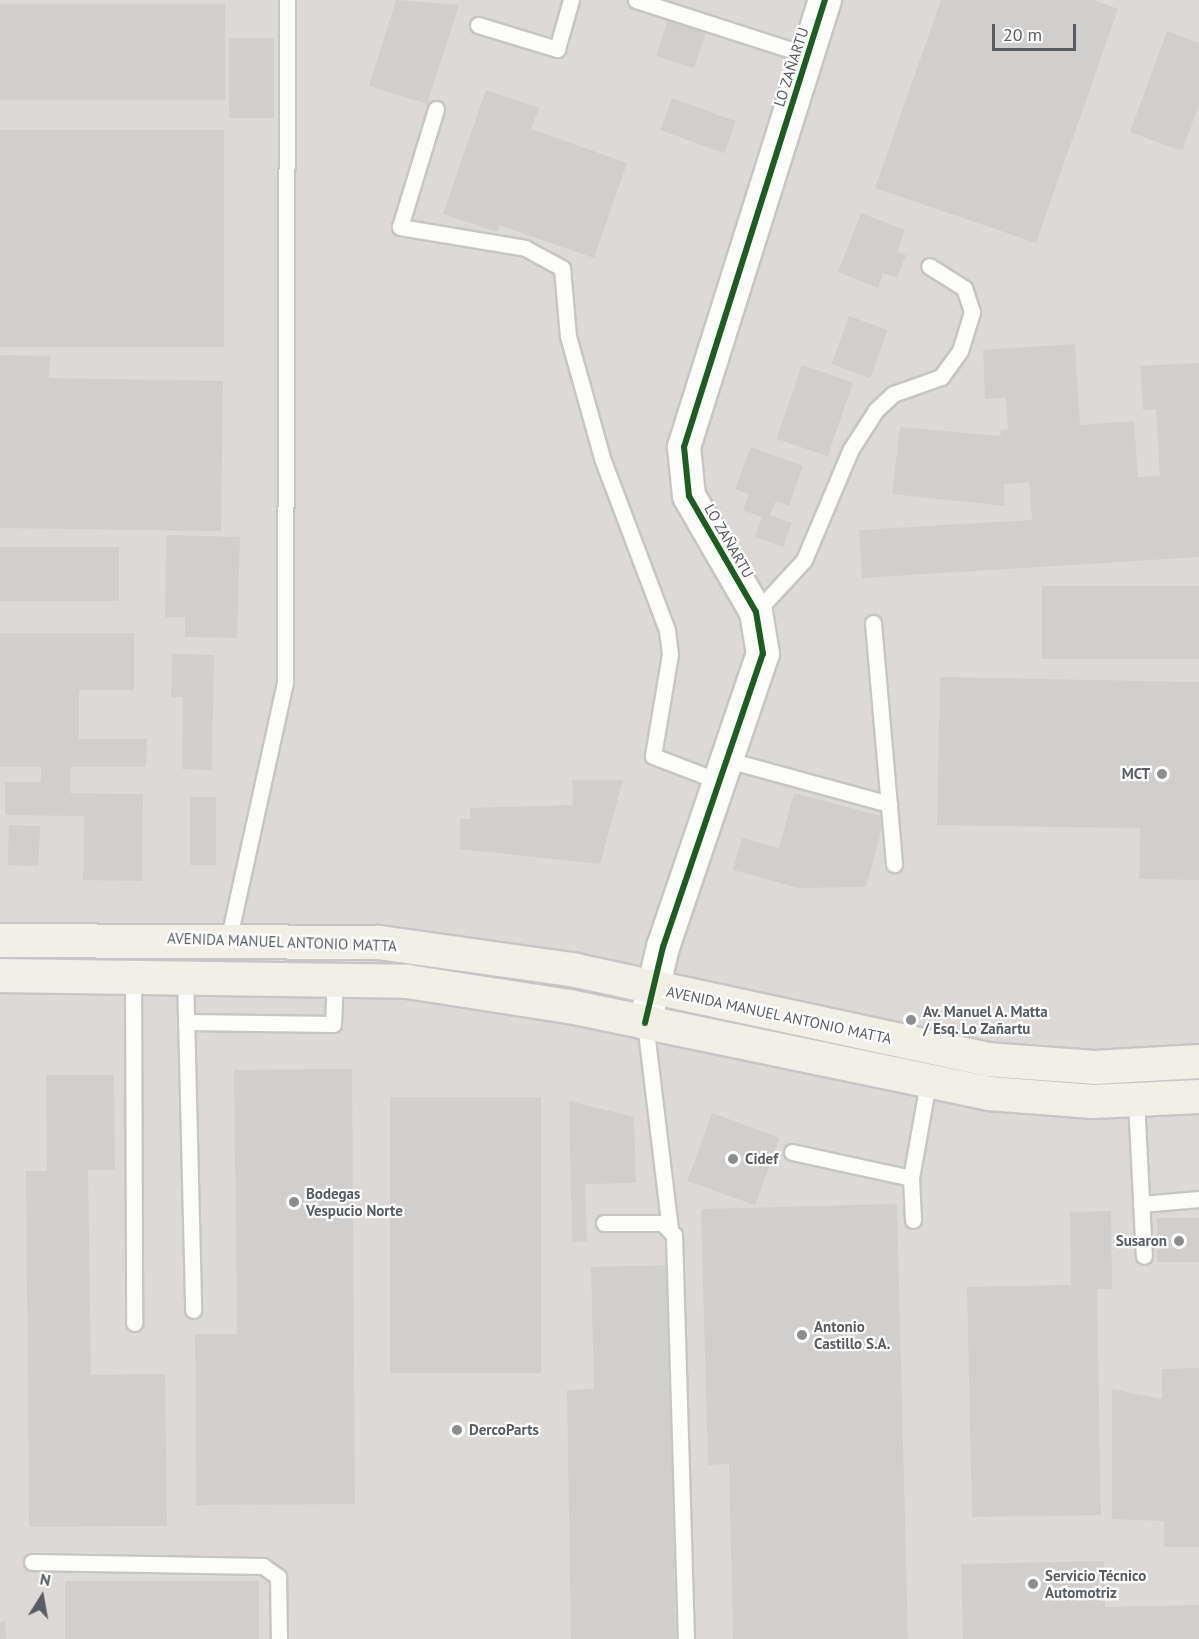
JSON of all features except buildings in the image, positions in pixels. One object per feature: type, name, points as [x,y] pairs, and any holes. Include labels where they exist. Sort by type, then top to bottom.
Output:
[{"type":"main road","name":"AVENIDA MANUEL ANTONIO MATTA","points":[[0,940],[229,938],[378,942],[480,954],[652,987],[986,1059],[1094,1067],[1199,1060]]},
{"type":"main road","points":[[0,975],[185,974],[335,977],[474,990],[645,1023],[928,1083],[1053,1100],[1136,1100],[1199,1096]]},
{"type":"street","name":"LO ZAÑARTU","points":[[645,1023],[652,987],[761,668],[764,639],[756,612],[689,496],[683,455],[825,0]]},
{"type":"lane","points":[[229,938],[285,682],[286,0]]},
{"type":"lane","points":[[478,25],[557,49],[571,0]]},
{"type":"lane","points":[[636,0],[807,55]]},
{"type":"lane","points":[[436,109],[400,227],[525,248],[562,268],[568,336],[602,458],[667,630],[667,677],[653,756],[889,804]]},
{"type":"lane","points":[[756,612],[804,560],[851,449],[876,410],[893,394],[941,377],[960,351],[972,312],[964,288],[929,266]]},
{"type":"lane","points":[[873,623],[894,864]]},
{"type":"lane","points":[[185,974],[193,1310]]},
{"type":"lane","points":[[134,975],[134,1323]]},
{"type":"lane","points":[[186,1022],[333,1024],[335,977]]},
{"type":"lane","points":[[645,1023],[670,1229],[675,1246],[686,1639]]},
{"type":"lane","points":[[912,1220],[912,1178],[928,1083]]},
{"type":"lane","points":[[1136,1100],[1144,1256]]},
{"type":"lane","points":[[792,1152],[912,1178]]},
{"type":"lane","points":[[1142,1204],[1199,1199]]},
{"type":"lane","points":[[604,1223],[662,1223],[670,1229]]},
{"type":"lane","points":[[33,1562],[263,1566],[278,1577],[279,1639]]},
{"type":"shaded area","points":[[0,0],[1199,0],[1199,1639],[0,1639]]},
{"type":"cycle path","points":[[645,1023],[663,947],[763,654],[756,612],[689,496],[684,447],[825,0]]},
{"type":"place","name":"MCT","points":[[1162,774]]},
{"type":"place","name":"Av. Manuel A. Matta / Esq. Lo Zañartu","points":[[911,1020]]},
{"type":"place","name":"Cidef","points":[[733,1159]]},
{"type":"place","name":"Bodegas Vespucio Norte","points":[[294,1202]]},
{"type":"place","name":"Susaron","points":[[1179,1241]]},
{"type":"place","name":"Antonio Castillo S.A.","points":[[802,1335]]},
{"type":"place","name":"DercoParts","points":[[457,1430]]},
{"type":"place","name":"Servicio Técnico Automotriz","points":[[1033,1584]]}]
